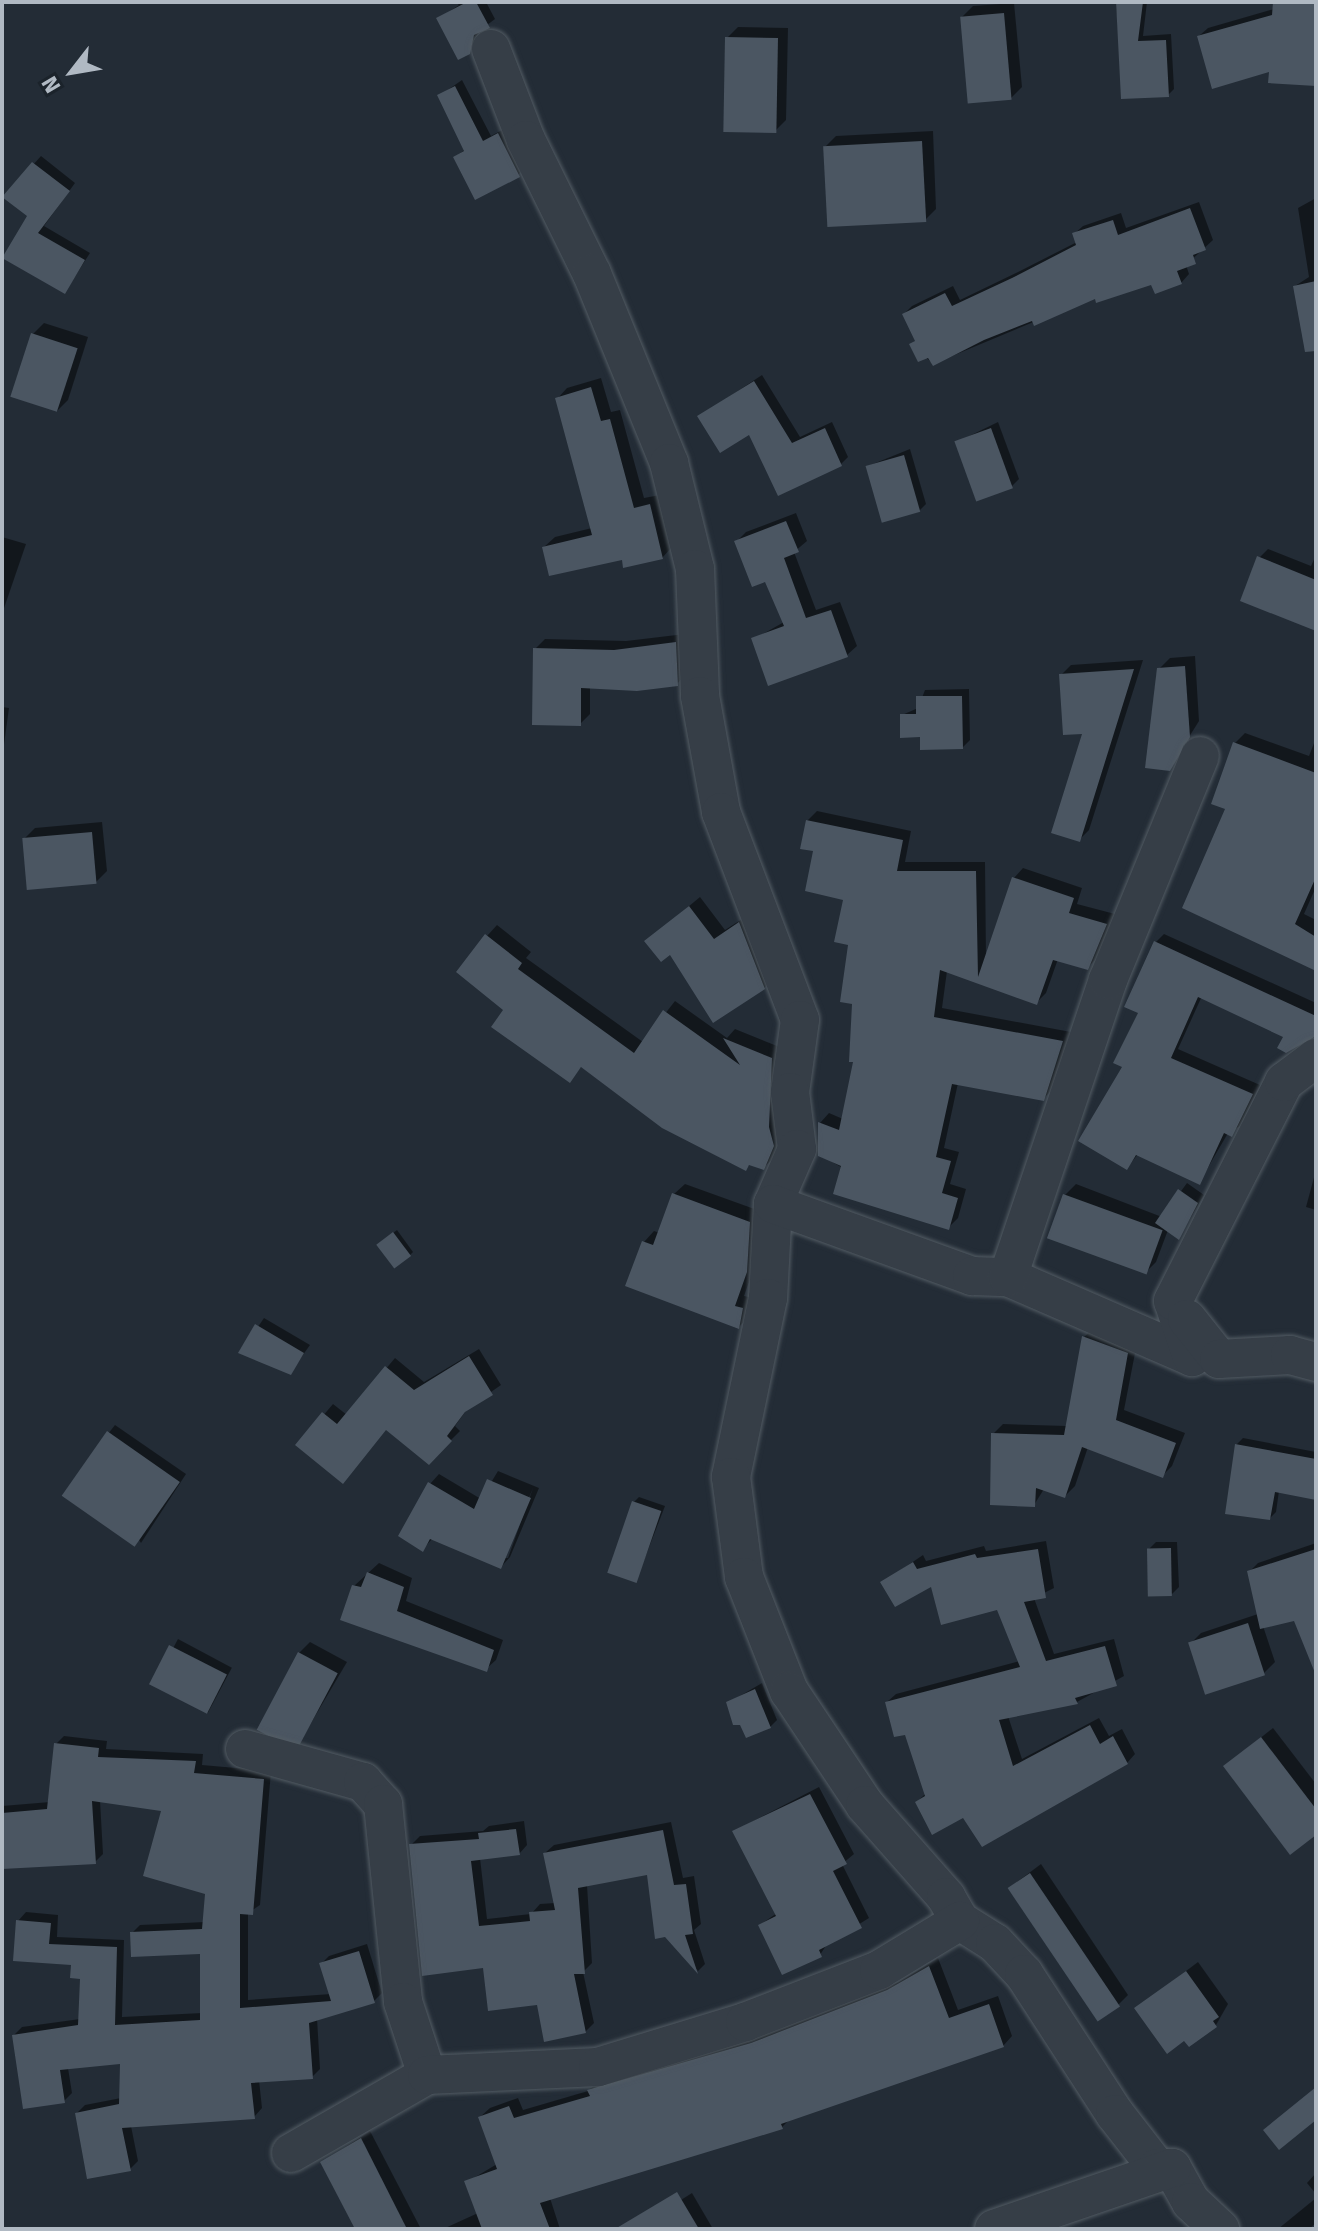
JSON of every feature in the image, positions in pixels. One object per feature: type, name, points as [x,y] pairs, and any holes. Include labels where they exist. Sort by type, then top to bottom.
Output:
[{"type":"street","points":[[491,49],[526,140],[592,274],[669,463],[685,516],[695,569],[700,696],[721,812],[800,1020],[790,1092],[797,1149],[773,1204],[768,1298],[731,1477],[744,1577],[789,1691],[865,1805],[946,1897],[960,1921],[995,1943],[1024,1974],[1115,2114],[1157,2168],[1172,2168]]},
{"type":"street","points":[[1008,1277],[1108,980],[1200,756]]},
{"type":"street","points":[[773,1204],[972,1276],[1008,1277],[1192,1357],[1173,1301],[1284,1082],[1316,1058]]},
{"type":"street","points":[[1173,1301],[1219,1359],[1290,1355],[1316,1362]]},
{"type":"street","points":[[245,1749],[363,1782],[375,1790],[386,1828],[403,2002],[427,2075]]},
{"type":"street","points":[[291,2153],[427,2075],[598,2067],[745,2022],[879,1970],[960,1921]]},
{"type":"street","points":[[994,2229],[1172,2168]]},
{"type":"street","points":[[1172,2168],[1191,2202],[1220,2229]]},
{"type":"building","points":[[467,2],[476,2],[490,28],[474,35],[470,54],[458,60],[436,18]]},
{"type":"building","points":[[1116,2],[1143,2],[1138,41],[1166,40],[1169,97],[1121,99]]},
{"type":"building","points":[[1273,2],[1316,2],[1316,86],[1268,83],[1269,72],[1212,89],[1197,36],[1272,15]]},
{"type":"building","points":[[1004,13],[1012,100],[968,104],[960,17]]},
{"type":"building","points":[[725,37],[778,38],[776,133],[723,132]]},
{"type":"building","points":[[455,86],[483,141],[498,133],[520,177],[475,200],[453,157],[464,151],[437,95]]},
{"type":"building","points":[[922,141],[926,222],[827,227],[823,146]]},
{"type":"building","points":[[32,162],[70,191],[38,233],[85,260],[65,294],[2,258],[27,216],[2,197]]},
{"type":"building","points":[[1190,208],[1206,250],[1193,255],[1196,264],[1177,271],[1182,284],[1155,294],[1151,285],[1096,303],[1095,299],[1034,326],[1032,321],[984,340],[933,366],[928,358],[918,362],[909,344],[915,341],[902,314],[945,293],[952,306],[1012,278],[1076,245],[1072,233],[1113,220],[1118,235]]},
{"type":"building","points":[[1316,281],[1316,351],[1305,352],[1293,286]]},
{"type":"building","points":[[31,333],[78,348],[57,412],[10,397]]},
{"type":"building","points":[[754,381],[792,443],[825,428],[842,466],[778,496],[749,435],[720,453],[697,416]]},
{"type":"building","points":[[591,387],[601,421],[610,419],[634,508],[650,504],[663,559],[623,568],[622,560],[549,576],[542,547],[592,535],[555,398]]},
{"type":"building","points":[[991,428],[1013,488],[976,501],[954,441]]},
{"type":"building","points":[[904,455],[920,512],[882,523],[866,466]]},
{"type":"building","points":[[786,521],[799,552],[784,558],[806,618],[831,610],[848,657],[768,686],[751,638],[784,626],[765,582],[752,587],[734,541]]},
{"type":"building","points":[[1257,556],[1316,580],[1316,631],[1240,601]]},
{"type":"building","points":[[676,642],[678,686],[637,691],[581,688],[581,726],[532,725],[533,648],[614,650]]},
{"type":"building","points":[[1185,666],[1190,737],[1170,771],[1145,768],[1157,668]]},
{"type":"building","points":[[1134,669],[1080,842],[1051,833],[1082,734],[1063,735],[1059,674]]},
{"type":"building","points":[[916,696],[962,696],[963,749],[920,750],[920,737],[900,738],[900,714],[916,714]]},
{"type":"building","points":[[1233,742],[1316,773],[1316,877],[1295,924],[1316,937],[1316,971],[1182,908],[1225,809],[1211,804]]},
{"type":"building","points":[[806,820],[903,840],[897,871],[976,871],[978,977],[1012,877],[1074,898],[1069,913],[1107,924],[1088,970],[1053,960],[1037,1005],[940,970],[934,1017],[1063,1041],[1044,1101],[952,1084],[936,1157],[951,1161],[942,1193],[958,1198],[949,1230],[833,1194],[841,1166],[818,1156],[818,1122],[839,1130],[853,1062],[849,1062],[852,1004],[840,1002],[848,945],[834,942],[843,900],[805,891],[813,851],[800,849]]},
{"type":"building","points":[[92,832],[97,884],[27,890],[22,838]]},
{"type":"building","points":[[689,906],[714,939],[739,922],[765,989],[713,1023],[670,955],[661,962],[644,941]]},
{"type":"building","points":[[485,934],[522,963],[518,969],[634,1053],[663,1010],[740,1065],[723,1038],[772,1058],[769,1127],[774,1146],[764,1170],[749,1165],[746,1171],[662,1128],[581,1067],[570,1083],[491,1027],[503,1010],[456,972]]},
{"type":"building","points":[[1154,941],[1316,1016],[1316,1036],[1286,1053],[1277,1048],[1283,1037],[1198,997],[1171,1058],[1253,1094],[1232,1137],[1224,1133],[1200,1185],[1136,1155],[1127,1170],[1078,1141],[1122,1067],[1113,1063],[1138,1013],[1124,1007]]},
{"type":"building","points":[[1178,1189],[1198,1203],[1179,1240],[1155,1223]]},
{"type":"building","points":[[672,1193],[750,1222],[747,1272],[735,1306],[743,1308],[739,1329],[625,1286],[642,1241],[653,1245]]},
{"type":"building","points":[[1063,1194],[1163,1230],[1147,1274],[1047,1238]]},
{"type":"building","points":[[393,1232],[411,1256],[394,1269],[376,1245]]},
{"type":"building","points":[[255,1324],[304,1353],[291,1375],[238,1353]]},
{"type":"building","points":[[1082,1336],[1128,1353],[1116,1420],[1176,1443],[1163,1478],[1082,1447],[1065,1498],[1036,1488],[1035,1507],[990,1505],[991,1433],[1064,1435]]},
{"type":"building","points":[[469,1356],[493,1395],[465,1412],[447,1436],[452,1441],[429,1465],[386,1430],[343,1484],[295,1445],[322,1412],[337,1424],[385,1366],[414,1390]]},
{"type":"building","points":[[107,1431],[180,1482],[135,1547],[62,1496]]},
{"type":"building","points":[[1235,1444],[1316,1459],[1316,1500],[1275,1492],[1270,1520],[1225,1514]]},
{"type":"building","points":[[487,1479],[531,1498],[501,1569],[430,1539],[423,1552],[398,1536],[428,1482],[474,1509]]},
{"type":"building","points":[[632,1501],[661,1511],[637,1583],[607,1573]]},
{"type":"building","points":[[1147,1548],[1171,1548],[1172,1596],[1148,1596]]},
{"type":"building","points":[[1038,1549],[1046,1598],[1024,1602],[1046,1661],[1105,1646],[1117,1686],[1075,1698],[1078,1704],[999,1720],[1013,1766],[1090,1725],[1100,1744],[1113,1736],[1128,1764],[982,1847],[963,1818],[932,1835],[915,1802],[925,1796],[905,1735],[894,1737],[885,1702],[1020,1667],[997,1610],[941,1625],[931,1587],[895,1607],[880,1582],[913,1562],[917,1569],[975,1554],[977,1558]]},
{"type":"building","points":[[1316,1549],[1315,1673],[1294,1621],[1260,1629],[1247,1571]]},
{"type":"building","points":[[367,1572],[404,1587],[397,1611],[494,1650],[487,1672],[340,1620],[352,1585],[361,1587]]},
{"type":"building","points":[[1248,1623],[1265,1675],[1205,1695],[1188,1642]]},
{"type":"building","points":[[169,1645],[227,1675],[207,1714],[149,1684]]},
{"type":"building","points":[[298,1652],[338,1673],[296,1751],[257,1730]]},
{"type":"building","points":[[755,1689],[771,1728],[746,1738],[740,1725],[733,1725],[726,1702]]},
{"type":"building","points":[[1261,1737],[1316,1809],[1316,1835],[1290,1855],[1223,1766]]},
{"type":"building","points":[[54,1743],[99,1748],[98,1757],[196,1761],[194,1773],[264,1779],[253,1915],[240,1914],[240,2008],[331,2001],[319,1963],[359,1951],[375,2003],[309,2023],[313,2079],[251,2083],[255,2119],[122,2128],[131,2171],[87,2179],[75,2113],[119,2104],[120,2064],[60,2070],[65,2103],[23,2109],[12,2035],[78,2025],[80,1979],[70,1978],[71,1965],[13,1961],[16,1920],[51,1923],[49,1944],[117,1947],[115,2025],[200,2020],[200,1954],[131,1957],[130,1932],[202,1929],[205,1894],[143,1876],[161,1811],[92,1801],[96,1864],[2,1869],[2,1813],[47,1809]]},
{"type":"building","points":[[810,1794],[847,1864],[833,1871],[862,1928],[819,1950],[822,1957],[782,1975],[758,1925],[776,1916],[732,1831]]},
{"type":"building","points":[[516,1829],[520,1855],[471,1861],[479,1926],[530,1921],[529,1912],[555,1910],[543,1853],[663,1830],[674,1885],[686,1884],[693,1934],[685,1935],[698,1974],[665,1937],[655,1939],[647,1875],[578,1888],[585,1974],[574,1974],[586,2033],[544,2042],[537,2005],[488,2011],[483,1968],[422,1976],[409,1844],[479,1839],[478,1833]]},
{"type":"building","points":[[1030,1873],[1120,2006],[1098,2022],[1008,1888]]},
{"type":"building","points":[[929,1966],[949,2018],[989,2004],[1004,2047],[781,2124],[783,2129],[540,2203],[550,2229],[482,2229],[464,2181],[497,2169],[478,2117],[509,2106],[514,2118],[590,2096],[587,2090],[751,2043],[887,1990]]},
{"type":"building","points":[[1186,1971],[1219,2017],[1213,2021],[1217,2027],[1189,2047],[1184,2041],[1167,2054],[1134,2008]]},
{"type":"building","points":[[1316,2087],[1316,2120],[1279,2150],[1263,2130]]},
{"type":"building","points":[[361,2138],[407,2229],[355,2229],[320,2162]]},
{"type":"building","points":[[677,2192],[699,2229],[615,2229]]}]
